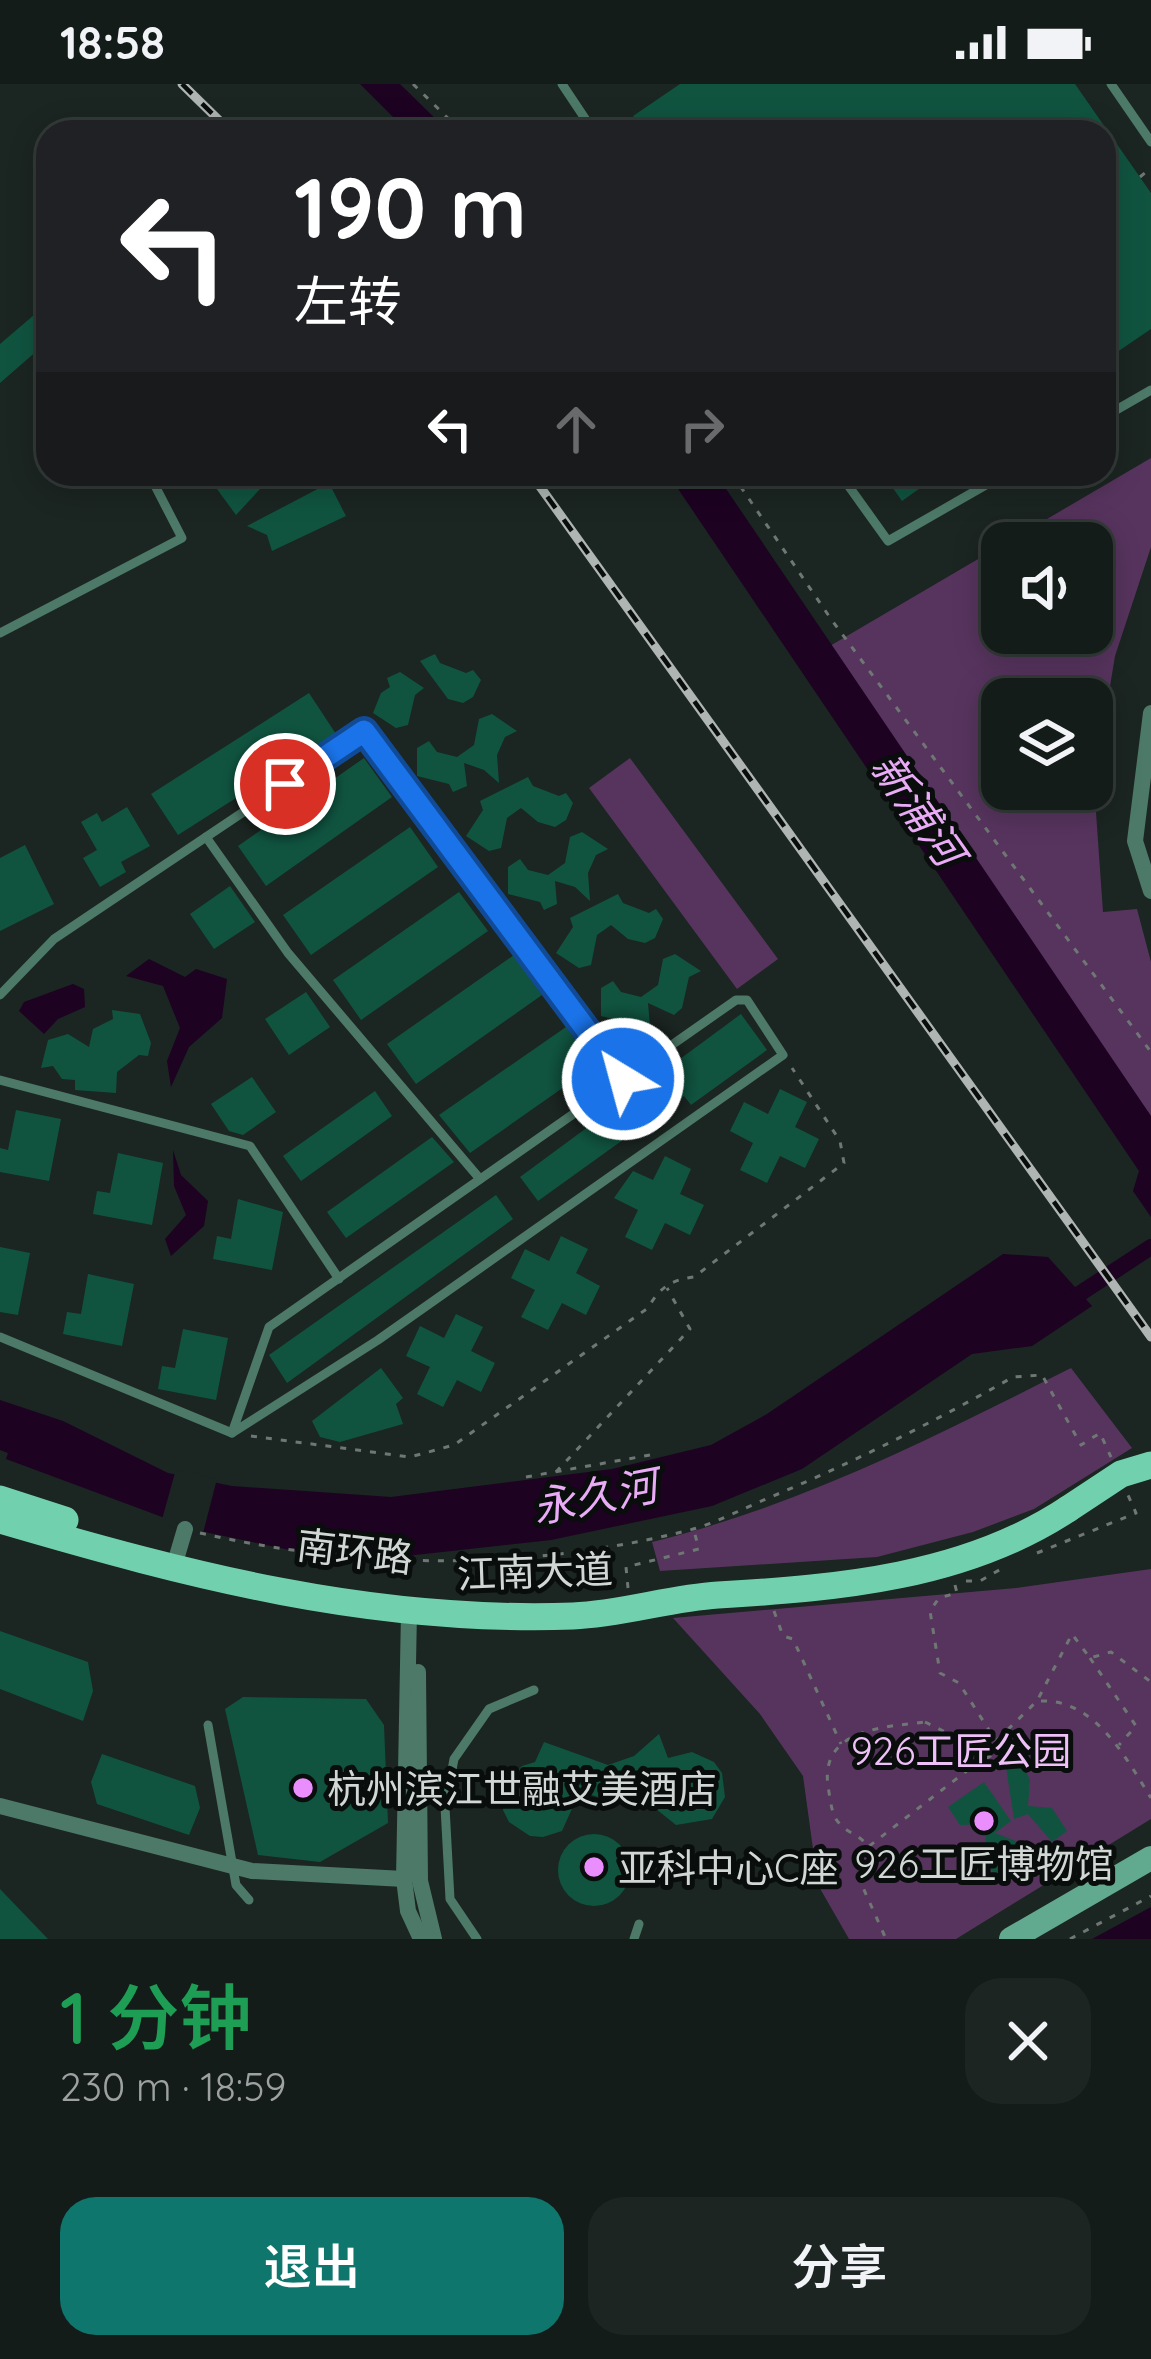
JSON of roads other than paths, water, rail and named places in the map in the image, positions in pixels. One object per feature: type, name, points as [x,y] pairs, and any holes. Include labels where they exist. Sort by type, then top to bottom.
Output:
[{"type":"main road","name":"江南大道","points":[[0,1520],[260,1592],[414,1612],[577,1616],[712,1595],[895,1577],[980,1555],[1022,1540],[1121,1474],[1151,1465]]},
{"type":"main road","name":"南环路","points":[[0,1499],[187,1541],[260,1578],[427,1599],[712,1595]]},
{"type":"main road","points":[[1011,1939],[1151,1858]]},
{"type":"street","points":[[1151,713],[1135,841],[1151,891]]},
{"type":"street","points":[[414,1612],[404,1880],[421,1939]]},
{"type":"street","points":[[414,1612],[415,1909],[434,1939]]},
{"type":"street","points":[[0,1806],[251,1871],[404,1880]]},
{"type":"lane","points":[[561,84],[586,120]]},
{"type":"lane","points":[[1111,84],[1151,142]]},
{"type":"lane","points":[[1116,410],[1151,391]]},
{"type":"lane","points":[[0,633],[182,538],[154,486]]},
{"type":"lane","points":[[849,486],[888,541],[984,486]]},
{"type":"lane","points":[[0,995],[53,939],[364,731],[623,1079]]},
{"type":"lane","points":[[206,837],[288,953],[480,1179]]},
{"type":"lane","points":[[736,1000],[747,1000],[783,1054],[378,1340],[232,1433],[269,1327],[736,1000]]},
{"type":"lane","points":[[0,1080],[250,1146],[338,1279]]},
{"type":"lane","points":[[0,1336],[232,1433]]},
{"type":"lane","points":[[478,1939],[450,1899],[445,1807],[454,1759],[489,1708],[534,1690]]},
{"type":"lane","points":[[208,1725],[232,1864],[239,1893],[249,1900]]},
{"type":"lane","points":[[415,1909],[450,1899]]},
{"type":"lane","points":[[634,1939],[640,1924]]},
{"type":"water","points":[[360,84],[400,84],[437,120],[396,120]]},
{"type":"water","name":"新浦河","points":[[676,486],[724,486],[1151,1116],[1151,1217],[1133,1191],[1139,1171]]},
{"type":"water","points":[[149,959],[185,977],[196,969],[227,979],[222,1018],[189,1047],[171,1087],[167,1061],[180,1028],[163,986],[126,976]]},
{"type":"water","points":[[73,984],[84,989],[85,1007],[58,1019],[44,1034],[19,1011],[24,1002]]},
{"type":"water","points":[[173,1150],[181,1175],[208,1201],[204,1226],[171,1256],[165,1239],[186,1215],[174,1186]]},
{"type":"water","points":[[1003,1254],[1048,1257],[1092,1306],[1032,1346],[972,1354],[802,1469],[712,1506],[551,1540],[406,1556],[290,1550],[200,1531],[6,1459],[8,1453],[0,1450],[0,1400],[63,1421],[168,1473],[232,1486],[391,1497],[612,1469],[711,1445],[767,1414]]},
{"type":"water","points":[[1151,1907],[1151,1939],[1092,1939]]},
{"type":"waterway","name":"永久河","points":[[1067,1302],[1151,1247]]},
{"type":"railway","points":[[182,84],[219,120]]},
{"type":"railway","points":[[540,486],[1151,1337]]},
{"type":"place","name":"杭州滨江世融艾美酒店","points":[[303,1788]]},
{"type":"place","name":"926工匠博物馆","points":[[984,1821]]},
{"type":"place","name":"亚科中心C座","points":[[594,1867]]},
{"type":"park label","name":"926工匠公园","points":[[961,1750]]}]
